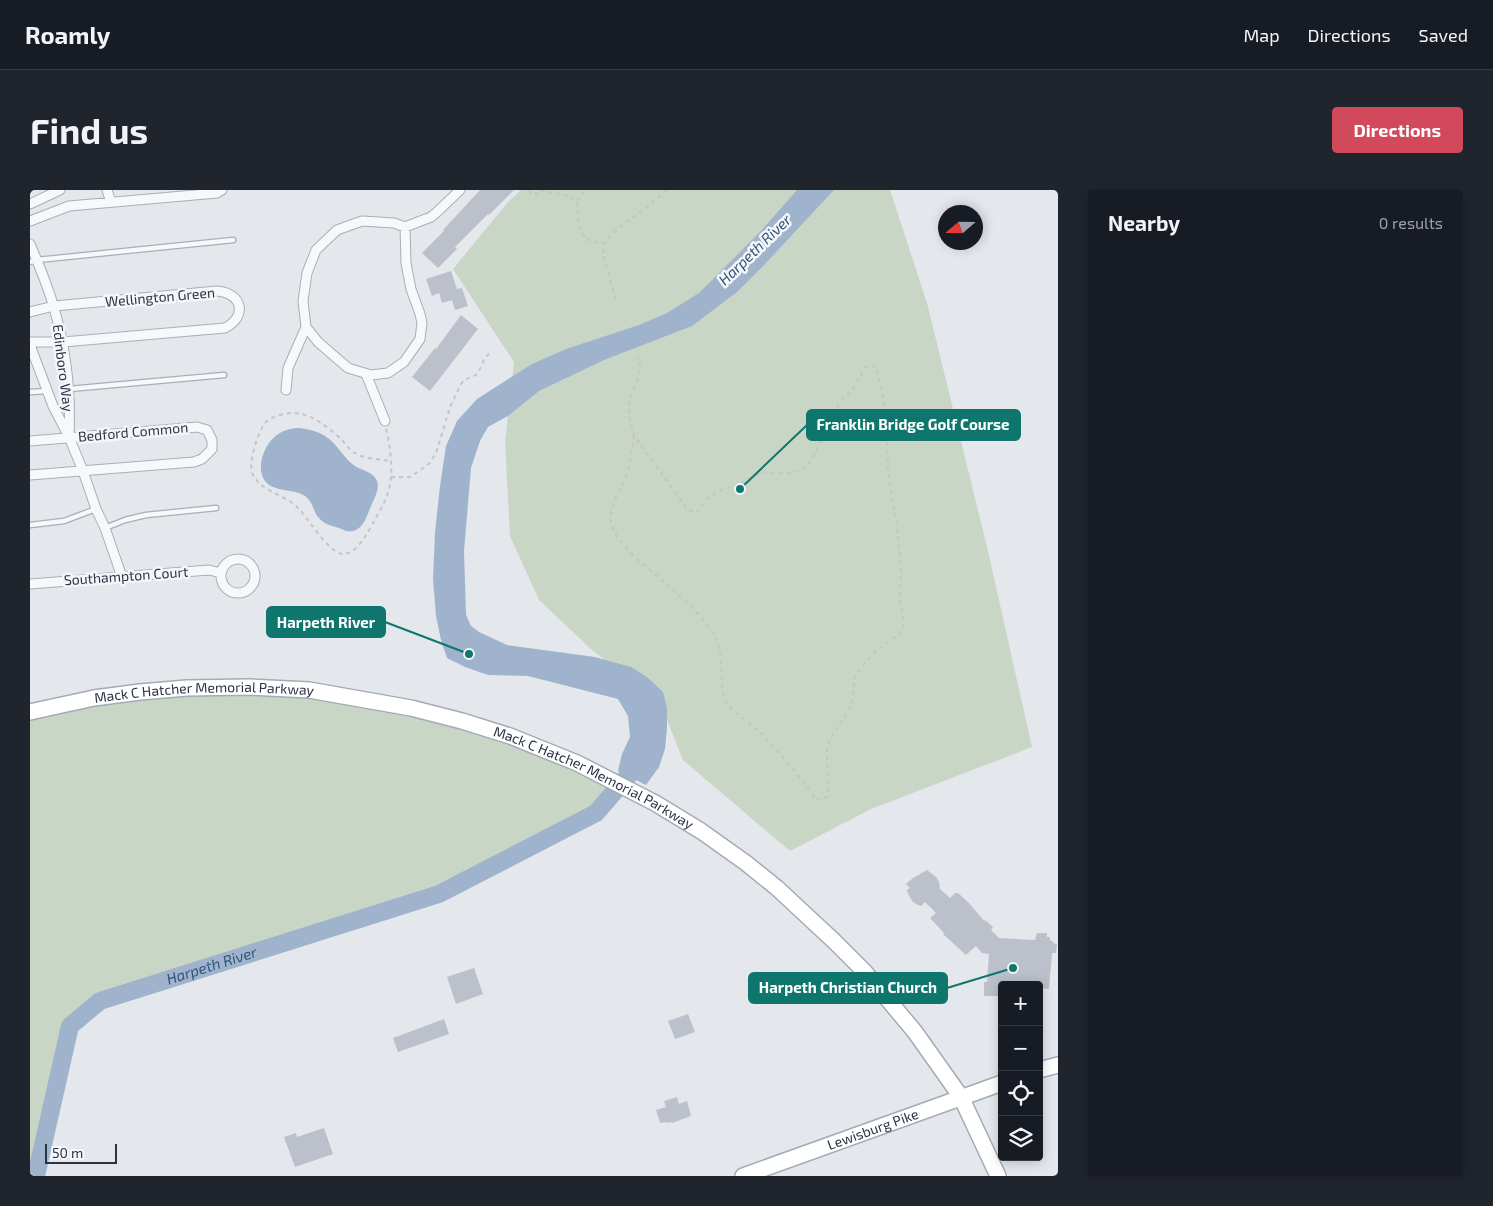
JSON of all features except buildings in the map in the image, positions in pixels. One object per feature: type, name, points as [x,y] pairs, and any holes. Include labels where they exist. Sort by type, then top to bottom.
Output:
[{"type":"main road","name":"Mack C Hatcher Memorial Parkway","points":[[30,712],[94,698],[187,688],[248,687],[309,690],[411,708],[462,721],[510,736],[577,763],[655,803],[701,831],[746,862],[835,942],[864,971],[915,1032],[961,1097],[998,1176]]},
{"type":"main road","points":[[1043,1069],[1058,1065]]},
{"type":"main road","name":"Lewisburg Pike","points":[[743,1176],[998,1084]]},
{"type":"street","points":[[106,190],[111,202]]},
{"type":"street","points":[[30,221],[69,206],[217,193],[222,190]]},
{"type":"street","points":[[286,390],[288,368],[306,327],[303,301],[304,292],[307,273],[316,250],[337,230],[362,221],[394,223],[405,227],[437,212],[460,190]]},
{"type":"street","points":[[30,204],[54,191],[59,209]]},
{"type":"street","points":[[306,327],[318,342],[348,368],[371,375],[388,373],[404,362],[420,339],[422,323],[411,290],[406,264],[405,227]]},
{"type":"street","name":"Edinboro Way","points":[[30,244],[33,261],[54,306],[63,342],[70,417],[69,437]]},
{"type":"street","name":"Wellington Green","points":[[30,312],[54,306],[217,291],[227,292],[235,298],[239,307],[238,315],[233,324],[225,328],[63,342],[30,343]]},
{"type":"street","name":"Edinboro Way","points":[[30,343],[53,406],[69,437],[83,472],[122,577]]},
{"type":"street","points":[[366,374],[385,421]]},
{"type":"street","name":"Bedford Common","points":[[30,441],[197,427],[207,430],[212,440],[212,449],[208,455],[194,462],[30,476]]},
{"type":"street","name":"Southampton Court","points":[[30,584],[209,570],[221,573]]},
{"type":"lane","points":[[33,261],[233,240]]},
{"type":"lane","points":[[68,389],[224,375]]},
{"type":"lane","points":[[30,392],[48,391]]},
{"type":"lane","points":[[105,528],[125,520],[146,515],[216,508]]},
{"type":"lane","points":[[30,524],[64,521],[96,509]]},
{"type":"path","points":[[530,190],[532,195],[541,190],[569,196],[577,201]]},
{"type":"path","points":[[585,190],[577,201],[579,230],[584,237],[593,242],[604,243]]},
{"type":"path","points":[[616,299],[603,255],[604,243],[621,226],[667,190]]},
{"type":"path","points":[[391,477],[410,477],[431,462],[437,450],[450,407],[461,384],[464,380],[476,375],[491,351]]},
{"type":"path","points":[[634,435],[628,472],[613,506],[611,523],[614,532],[635,556],[689,605],[712,631],[717,640],[720,653],[722,685],[726,702],[762,735],[786,761],[816,799],[825,799],[828,796],[827,750],[829,741],[852,705],[855,676],[877,650],[903,630],[904,624],[900,601],[901,567],[888,473],[887,424],[877,371],[874,366],[866,367],[855,386],[840,402],[830,419],[815,454],[808,465],[802,470],[793,472],[762,472],[738,485],[723,489],[709,496],[698,512],[693,513],[684,505],[634,435],[630,422],[629,405],[632,389],[640,372],[641,363],[637,357]]},
{"type":"path","points":[[385,421],[390,461],[391,477],[389,488],[366,534],[353,551],[343,554],[331,547],[293,502],[265,488],[254,477],[250,466],[261,430],[266,421],[279,415],[292,413],[313,418],[322,423],[355,453],[390,461]]},
{"type":"green space","points":[[521,190],[890,190],[927,303],[988,551],[1032,747],[871,809],[790,851],[683,760],[660,702],[592,650],[539,600],[510,536],[505,442],[514,362],[453,269],[508,202]]},
{"type":"green space","points":[[249,687],[462,721],[618,784],[596,813],[439,894],[100,1001],[70,1026],[36,1176],[30,1176],[30,712]]},
{"type":"water","points":[[797,190],[834,190],[737,292],[692,326],[604,360],[539,391],[508,416],[488,427],[480,441],[471,468],[464,551],[466,615],[471,626],[479,632],[507,645],[595,657],[631,667],[647,677],[663,692],[667,708],[667,728],[665,749],[659,767],[646,785],[618,771],[622,754],[630,737],[628,716],[618,699],[528,676],[488,675],[447,658],[436,616],[433,579],[435,532],[446,446],[457,421],[477,399],[532,364],[566,349],[639,325],[667,313],[699,293],[760,232]]},
{"type":"water","points":[[299,428],[312,430],[325,436],[351,463],[370,473],[377,481],[376,494],[360,528],[346,531],[329,525],[317,515],[305,496],[275,488],[265,481],[261,471],[261,464],[262,456],[267,446],[281,432]]},
{"type":"waterway","name":"Harpeth River","points":[[36,1176],[70,1026],[100,1001],[439,894],[596,813],[640,762],[641,758]]},
{"type":"place","name":"Franklin Bridge Golf Course","points":[[740,489]]},
{"type":"place","name":"Harpeth River","points":[[469,654]]},
{"type":"place","name":"Harpeth Christian Church","points":[[1013,968]]}]
